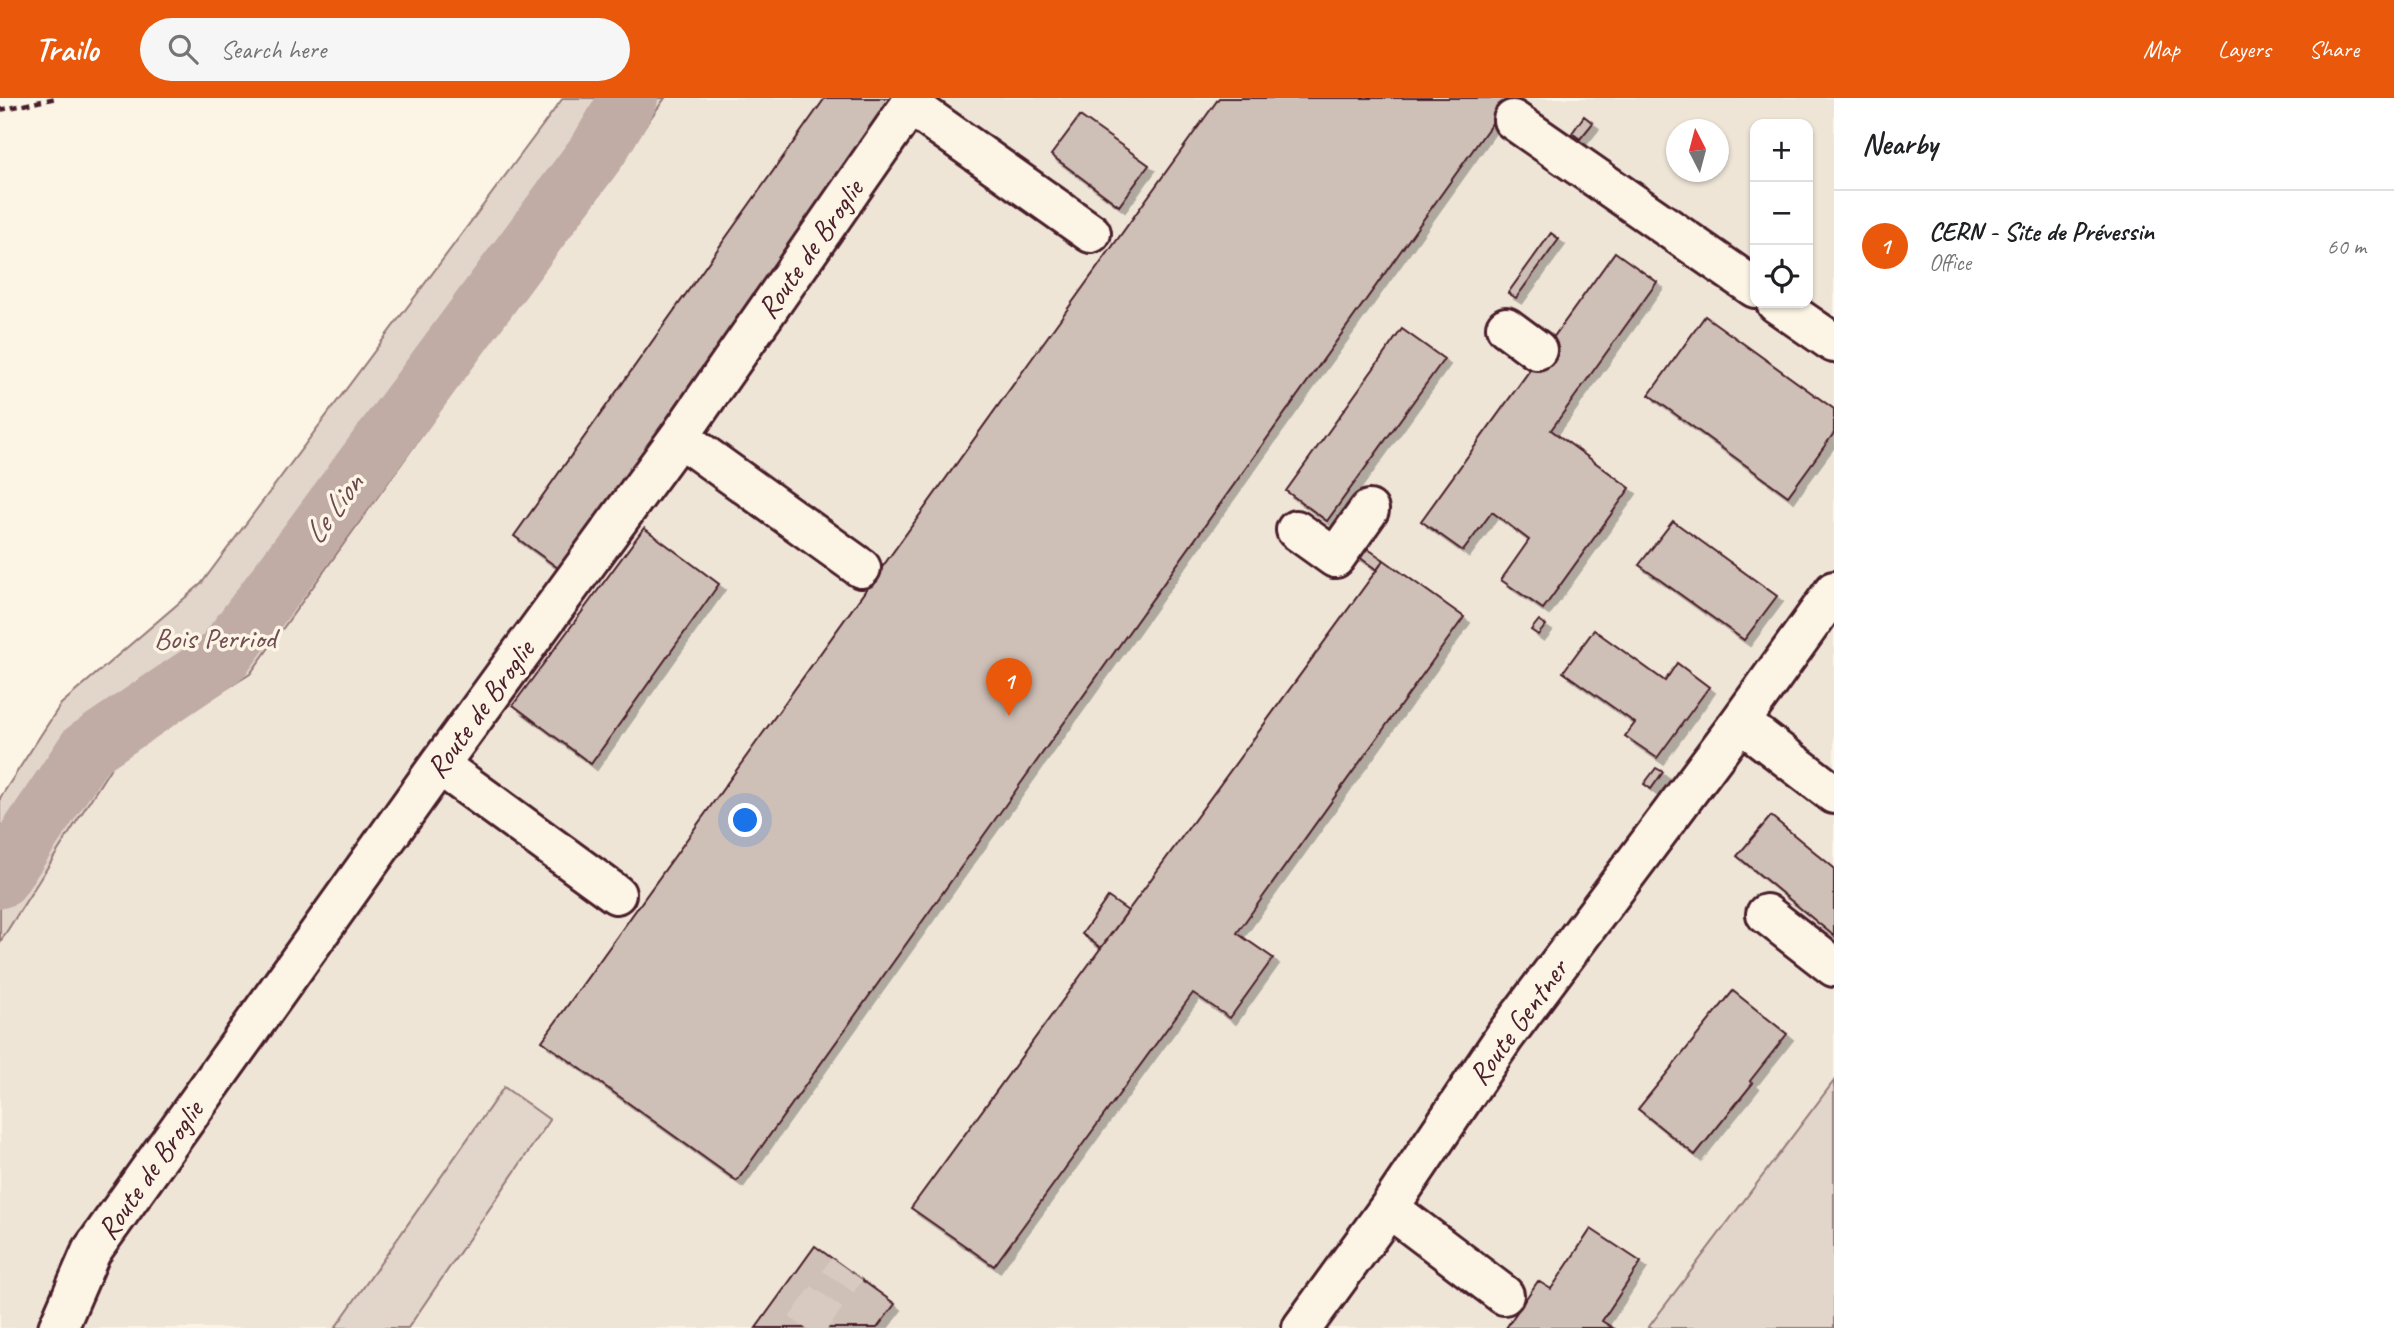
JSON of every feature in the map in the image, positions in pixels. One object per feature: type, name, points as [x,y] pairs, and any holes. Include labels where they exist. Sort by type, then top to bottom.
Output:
[{"type":"street","points":[[912,102],[1091,233]]},
{"type":"street","name":"Route de Broglie","points":[[58,1328],[92,1252],[439,765],[679,437],[912,102]]},
{"type":"street","points":[[1513,120],[1750,285]]},
{"type":"street","points":[[1783,308],[1834,343]]},
{"type":"street","points":[[1506,327],[1537,350]]},
{"type":"street","points":[[679,437],[861,568]]},
{"type":"street","points":[[1296,530],[1335,558],[1369,510]]},
{"type":"street","name":"Route Gentner","points":[[1302,1328],[1389,1208],[1505,1036],[1740,722],[1834,591]]},
{"type":"street","points":[[1740,722],[1834,794]]},
{"type":"street","points":[[439,765],[616,894]]},
{"type":"street","points":[[1766,914],[1834,967]]},
{"type":"street","points":[[1389,1208],[1504,1295]]},
{"type":"path","points":[[0,110],[56,98]]},
{"type":"shaded area","points":[[665,98],[1834,98],[1834,1328],[0,1328],[0,942],[117,758],[250,674]]},
{"type":"green space","name":"Bois Perriod","points":[[563,98],[665,98],[250,674],[117,758],[0,942],[0,798],[61,704],[201,584]]},
{"type":"green space","points":[[1834,1081],[1834,1328],[1648,1328]]},
{"type":"green space","points":[[504,1087],[550,1120],[408,1328],[335,1328]]},
{"type":"building","points":[[825,98],[901,98],[565,573],[514,536]]},
{"type":"building","points":[[1219,98],[1510,98],[737,1181],[542,1041]]},
{"type":"building","points":[[1080,116],[1149,165],[1119,206],[1051,155]]},
{"type":"building","points":[[1584,116],[1593,123],[1580,139],[1572,133]]},
{"type":"building","points":[[1551,233],[1559,239],[1516,298],[1508,293]]},
{"type":"building","points":[[1615,252],[1657,282],[1551,430],[1630,488],[1543,609],[1501,580],[1529,540],[1492,512],[1463,551],[1421,521]]},
{"type":"building","points":[[1705,316],[1834,409],[1834,433],[1788,496],[1649,395]]},
{"type":"building","points":[[1402,329],[1444,359],[1327,521],[1286,491]]},
{"type":"building","points":[[1673,521],[1777,596],[1744,640],[1639,565]]},
{"type":"building","points":[[644,528],[719,584],[591,764],[513,705]]},
{"type":"building","points":[[1362,545],[1384,560],[1377,570],[1355,554]]},
{"type":"building","points":[[1384,560],[1464,617],[1237,933],[1273,958],[1230,1018],[1193,993],[994,1266],[911,1208]]},
{"type":"building","points":[[1539,620],[1546,625],[1538,635],[1531,630]]},
{"type":"building","points":[[1594,630],[1665,681],[1677,663],[1709,687],[1657,758],[1625,736],[1635,723],[1563,672]]},
{"type":"building","points":[[1656,768],[1663,772],[1651,789],[1644,784]]},
{"type":"building","points":[[1771,816],[1834,868],[1834,936],[1737,856]]},
{"type":"building","points":[[1108,897],[1128,911],[1101,948],[1082,934]]},
{"type":"building","points":[[1733,991],[1787,1034],[1750,1081],[1753,1083],[1695,1155],[1638,1109]]},
{"type":"building","points":[[1591,1229],[1641,1262],[1602,1321],[1613,1328],[1506,1328],[1538,1281],[1551,1289]]},
{"type":"building","points":[[815,1246],[895,1304],[877,1328],[756,1328]]},
{"type":"waterway","name":"Le Lion","points":[[0,879],[86,750],[222,658],[599,149],[629,98]]},
{"type":"tunnel","points":[[805,1328],[847,1269]]},
{"type":"place","name":"CERN - Site de Prévessin","points":[[1009,716]]}]
